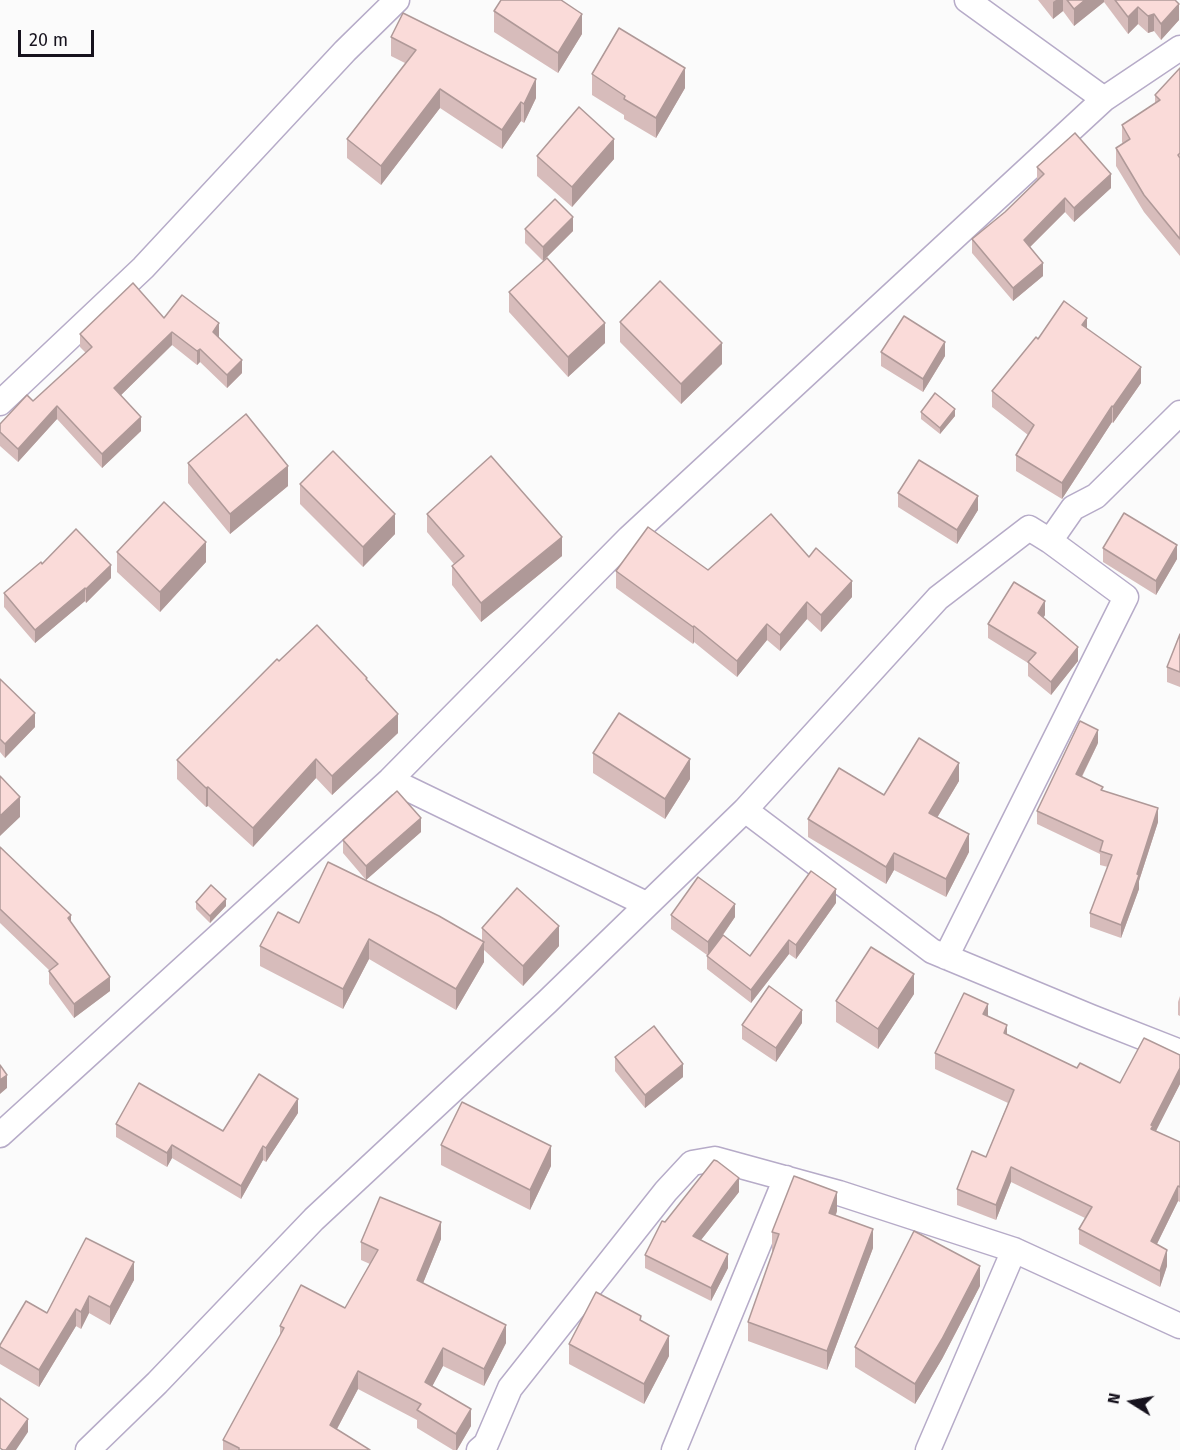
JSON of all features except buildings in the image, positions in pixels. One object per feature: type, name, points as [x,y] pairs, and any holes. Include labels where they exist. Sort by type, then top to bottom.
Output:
[{"type":"street","points":[[0,403],[142,268],[345,51],[397,0]]},
{"type":"street","points":[[967,0],[1104,99]]},
{"type":"street","points":[[0,1135],[390,780],[629,538],[1104,99],[1180,48]]},
{"type":"street","points":[[1050,541],[1073,508],[1096,496],[1180,413]]},
{"type":"street","points":[[88,1450],[157,1383],[314,1219],[547,1002],[745,810],[938,598],[1029,528],[1126,597],[946,957]]},
{"type":"street","points":[[390,780],[646,904]]},
{"type":"street","points":[[745,810],[932,951],[1180,1052]]},
{"type":"street","points":[[479,1450],[486,1444],[510,1388],[666,1191],[692,1163],[715,1158],[839,1193],[1014,1250],[1180,1326]]},
{"type":"street","points":[[675,1450],[786,1178]]},
{"type":"street","points":[[928,1450],[1014,1250]]}]
